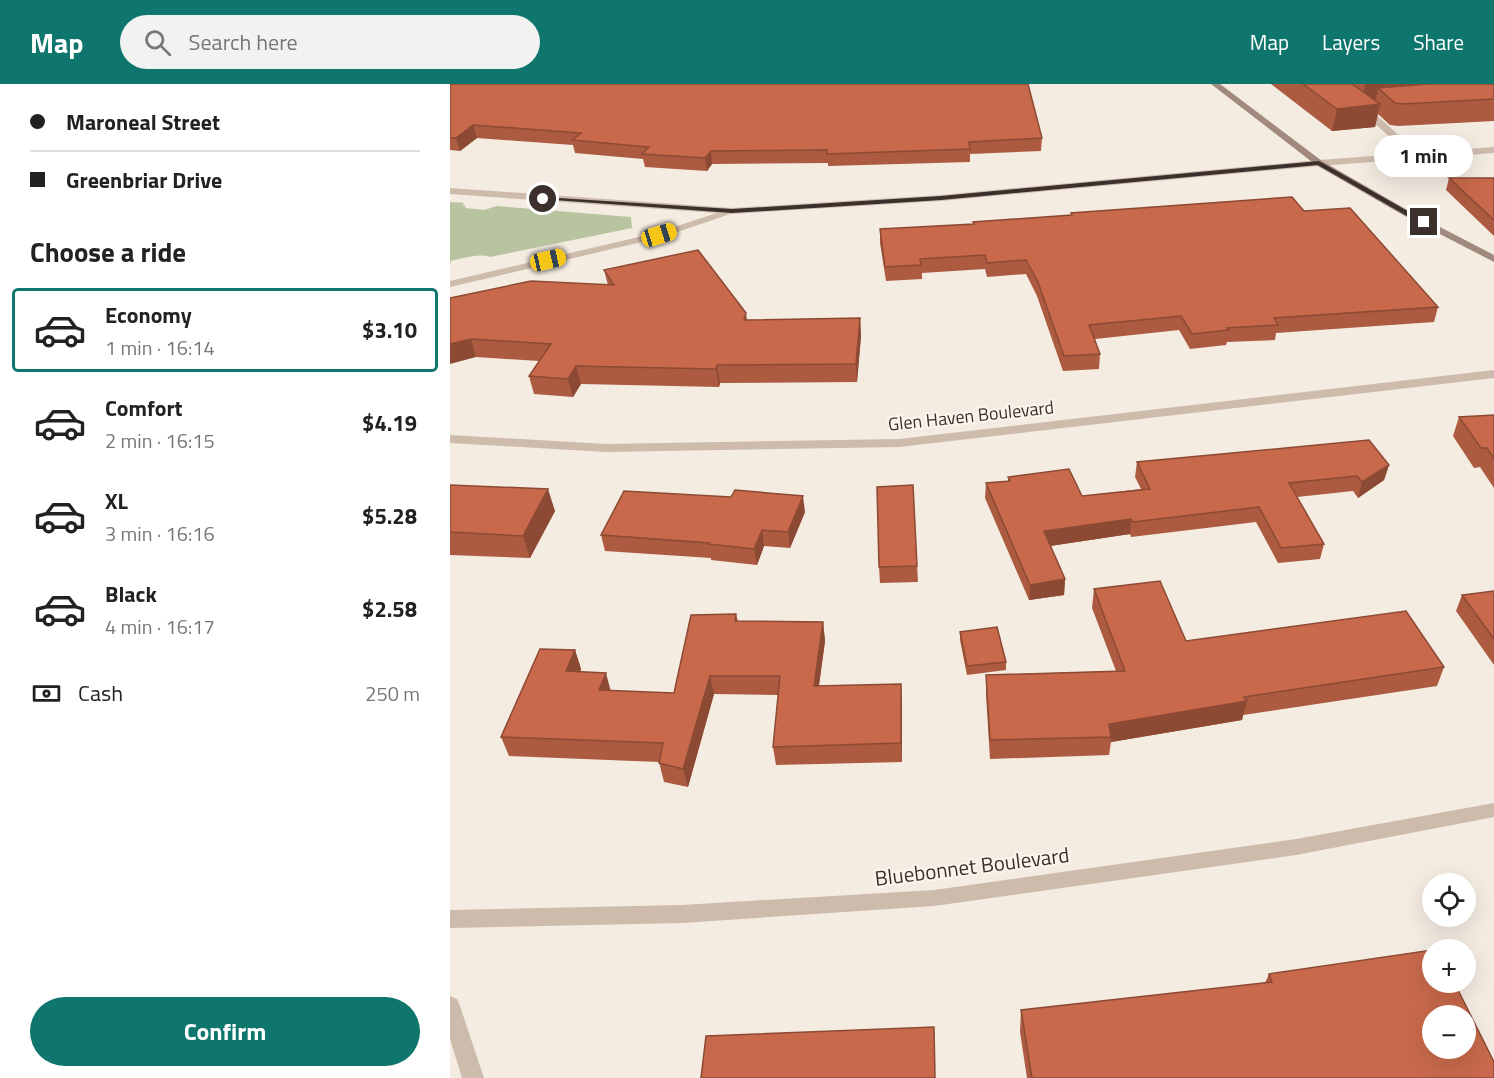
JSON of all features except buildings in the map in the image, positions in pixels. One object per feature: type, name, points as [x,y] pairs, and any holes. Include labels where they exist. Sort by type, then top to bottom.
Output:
[{"type":"main road","points":[[1215,84],[1319,163],[1406,213],[1494,259]]},
{"type":"street","points":[[1327,84],[1359,106],[1415,155]]},
{"type":"street","points":[[1359,106],[1370,105]]},
{"type":"street","points":[[450,191],[732,211],[941,198],[1319,163],[1494,150]]},
{"type":"street","points":[[450,284],[659,235],[732,211]]},
{"type":"street","name":"Glen Haven Boulevard","points":[[450,439],[606,448],[900,443],[1494,374]]},
{"type":"street","name":"Bluebonnet Boulevard","points":[[450,919],[682,914],[934,898],[1296,847],[1494,810]]},
{"type":"street","points":[[450,1006],[473,1078]]},
{"type":"green space","points":[[450,202],[465,203],[462,205],[466,206],[465,208],[484,210],[497,206],[631,217],[632,228],[490,257],[466,257],[451,261],[450,264]]},
{"type":"route","points":[[543,199],[732,211],[941,198],[1319,163],[1424,222]]}]
